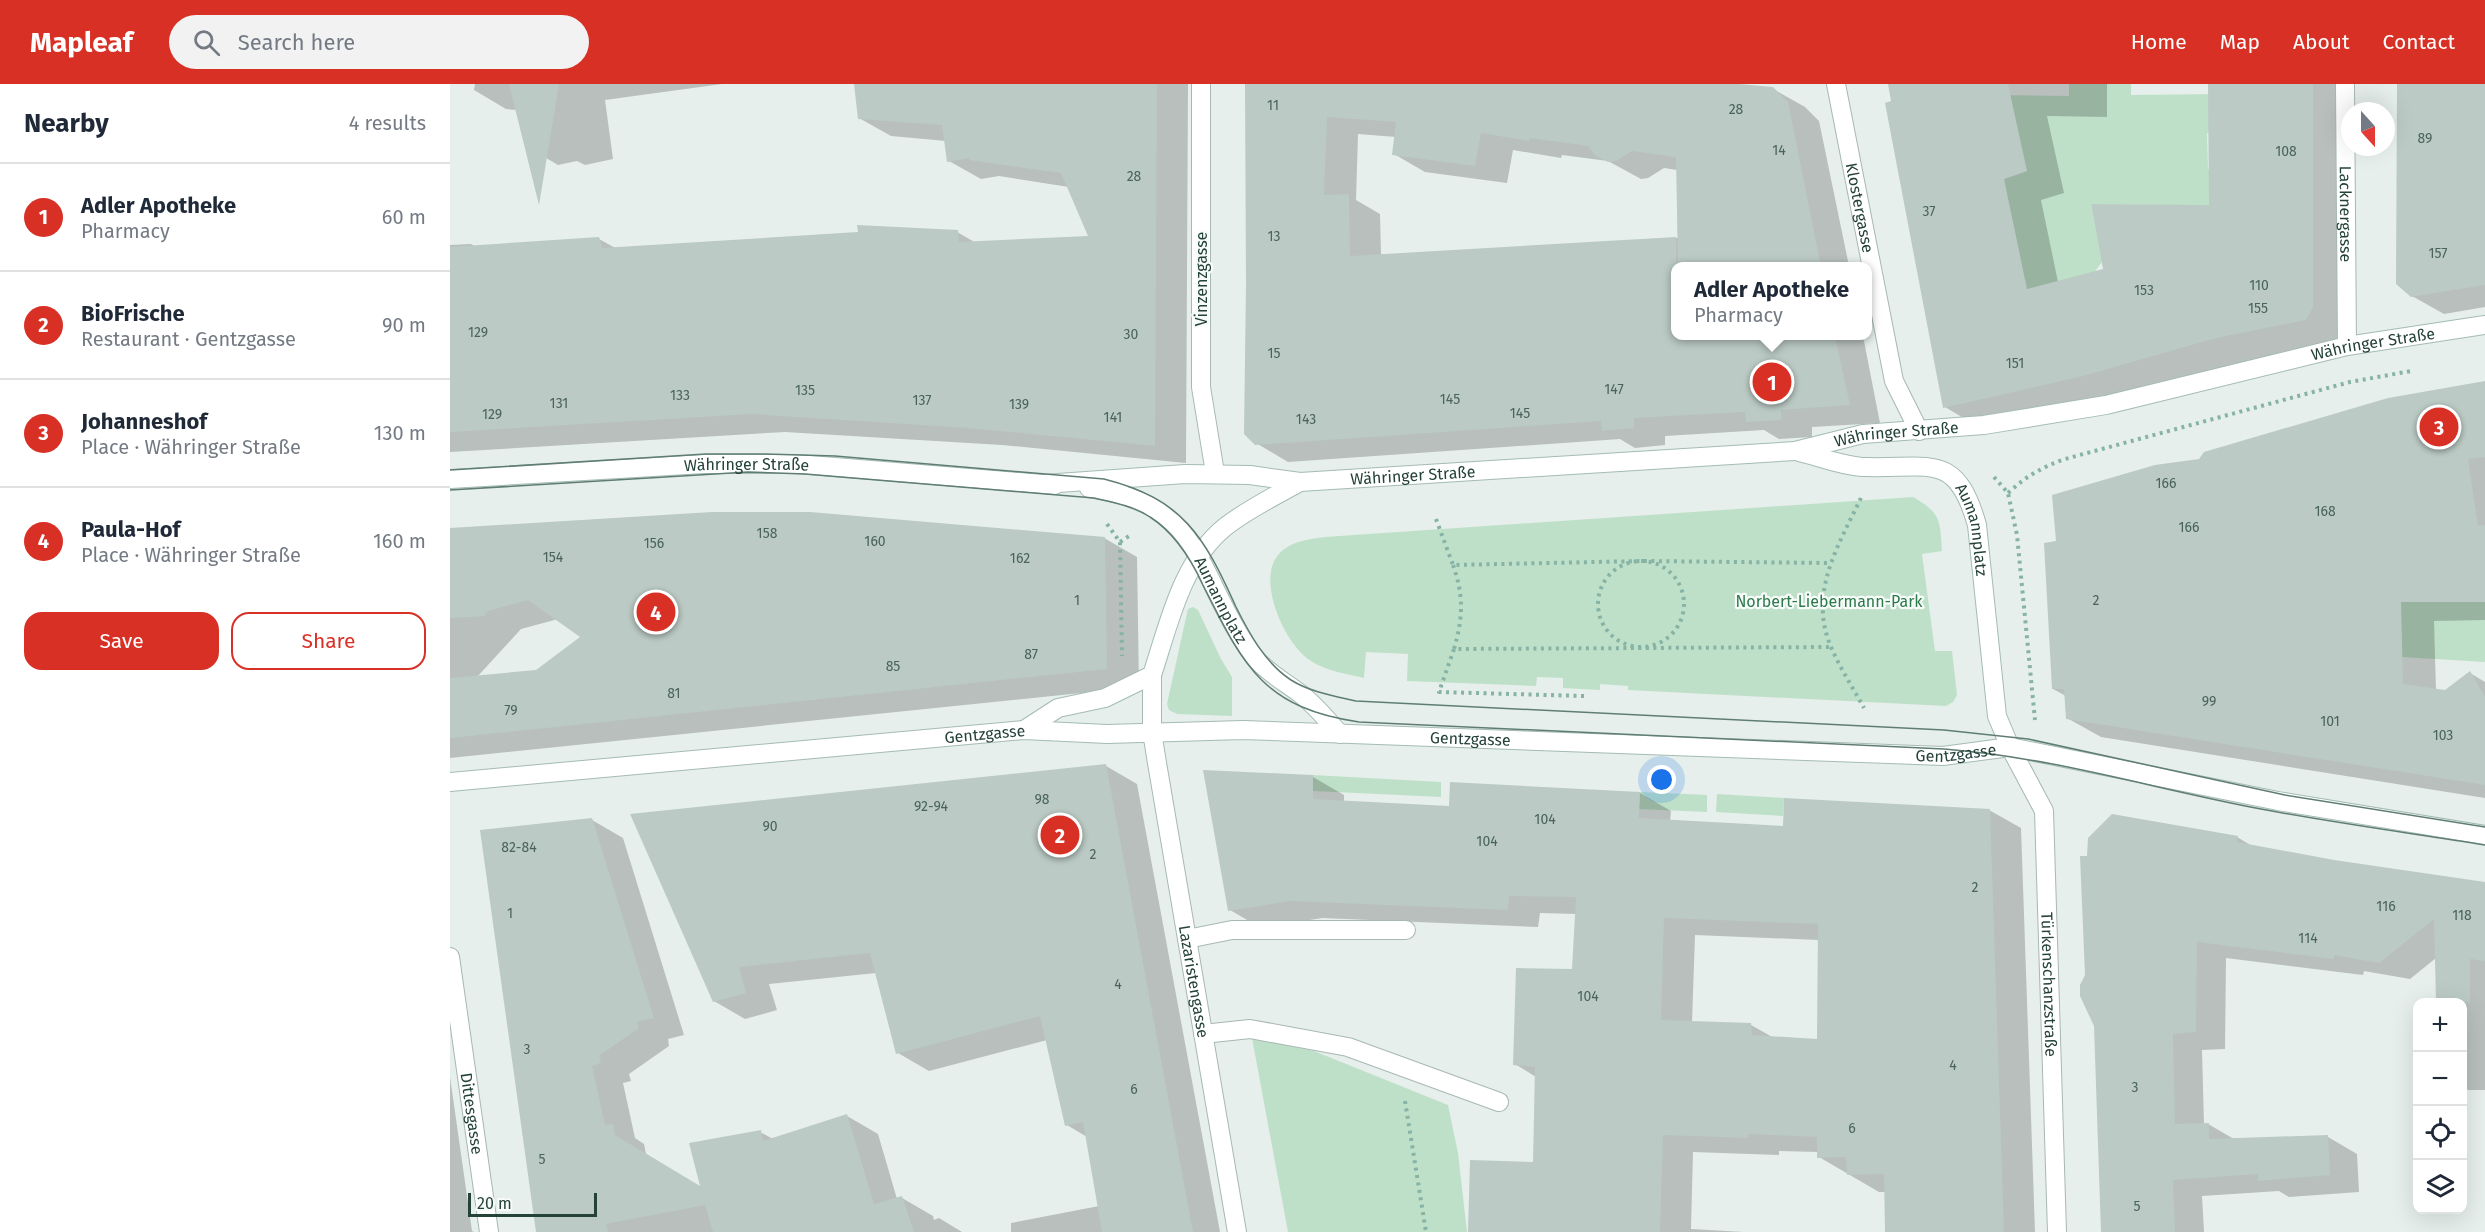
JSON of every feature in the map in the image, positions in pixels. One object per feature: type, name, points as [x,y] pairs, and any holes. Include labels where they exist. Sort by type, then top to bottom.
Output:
[{"type":"main road","name":"Vinzenzgasse","points":[[1201,84],[1201,387],[1215,473]]},
{"type":"main road","name":"Klostergasse","points":[[1836,84],[1871,262]]},
{"type":"main road","name":"Lacknergasse","points":[[2345,84],[2347,346]]},
{"type":"main road","name":"Klostergasse","points":[[1872,268],[1894,381],[1919,431]]},
{"type":"main road","name":"Währinger Straße","points":[[1044,484],[1215,473],[1300,482],[1794,451],[1863,434],[1984,425],[2106,405],[2347,346],[2485,325]]},
{"type":"main road","name":"Aumannplatz","points":[[1794,451],[1864,467],[1918,466],[1945,471],[1961,484],[1970,499],[1977,525],[1997,716],[2010,747]]},
{"type":"main road","name":"Währinger Straße","points":[[450,479],[705,464],[798,464],[1044,484],[1115,492],[1137,499],[1170,519],[1200,555],[1223,528],[1300,482]]},
{"type":"main road","name":"Aumannplatz","points":[[1152,732],[1152,675],[1180,589],[1200,555]]},
{"type":"main road","name":"Aumannplatz","points":[[1200,555],[1247,648],[1271,675],[1302,695],[1340,734]]},
{"type":"main road","points":[[1024,730],[1058,708],[1106,698],[1152,675]]},
{"type":"main road","name":"Gentzgasse","points":[[450,782],[1024,730],[1107,734],[1243,730],[1932,756],[2010,747],[2278,801],[2485,835]]},
{"type":"main road","name":"Lazaristengasse","points":[[1152,732],[1237,1232]]},
{"type":"main road","name":"Türkenschanzstraße","points":[[2010,747],[2044,811],[2057,1232]]},
{"type":"main road","points":[[1187,939],[1232,930],[1406,930]]},
{"type":"main road","name":"Dittesgasse","points":[[450,957],[489,1232]]},
{"type":"main road","points":[[1203,1034],[1250,1029],[1348,1047],[1499,1102]]},
{"type":"path","points":[[2008,493],[2024,478],[2041,467],[2065,459],[2350,382],[2418,370]]},
{"type":"path","points":[[1864,492],[1829,563],[1822,606],[1824,626],[1831,647],[1864,708]]},
{"type":"path","points":[[1102,517],[1120,542],[1122,662]]},
{"type":"path","points":[[1436,519],[1461,587],[1462,607],[1460,628],[1439,692],[1584,696]]},
{"type":"path","points":[[1453,565],[1643,561],[1829,563]]},
{"type":"path","points":[[1643,561],[1663,567],[1672,573],[1679,582],[1685,603],[1683,615],[1672,635],[1664,642],[1641,648],[1619,642],[1610,634],[1599,615],[1598,604],[1604,583],[1611,574],[1620,566],[1643,561]]},
{"type":"path","points":[[1454,649],[1831,647]]},
{"type":"path","points":[[1400,1065],[1426,1232]]},
{"type":"green space","points":[[2069,84],[2131,84],[2131,95],[2220,94],[2220,133],[2207,133],[2208,169],[2221,168],[2217,206],[2091,204],[2102,262],[2090,278],[2013,303],[2004,179],[2027,171],[1996,95],[2069,96]]},
{"type":"green space","name":"Norbert-Liebermann-Park","points":[[1913,497],[1934,513],[1941,532],[1942,551],[1922,554],[1935,651],[1952,651],[1957,695],[1953,702],[1946,706],[1628,690],[1628,686],[1600,684],[1600,690],[1563,688],[1563,678],[1537,677],[1536,686],[1407,681],[1408,654],[1366,652],[1364,678],[1323,667],[1302,653],[1292,642],[1277,614],[1270,583],[1271,570],[1276,558],[1285,548],[1298,542],[1325,537]]},
{"type":"green space","points":[[2400,602],[2485,602],[2485,662],[2402,657]]},
{"type":"green space","points":[[1193,607],[1198,610],[1232,677],[1232,716],[1177,714],[1169,710],[1167,704],[1187,613],[1188,609]]},
{"type":"green space","points":[[1313,775],[1441,782],[1441,797],[1313,791]]},
{"type":"green space","points":[[1640,792],[1707,795],[1707,812],[1639,809]]},
{"type":"green space","points":[[1717,794],[1784,798],[1783,816],[1716,812]]},
{"type":"green space","points":[[1252,1038],[1314,1051],[1448,1105],[1458,1153],[1467,1232],[1288,1232]]},
{"type":"building","points":[[509,84],[559,84],[539,205]]},
{"type":"building","points":[[854,84],[1157,84],[1155,446],[968,428],[752,414],[450,432],[450,247],[599,237],[602,248],[858,232],[857,225],[958,230],[959,242],[1088,236],[1061,173],[969,160],[969,158],[947,162],[942,125],[858,119]]},
{"type":"building","points":[[1245,84],[1739,84],[1773,87],[1788,102],[1820,262],[1678,262],[1676,157],[1632,151],[1616,161],[1608,162],[1595,155],[1588,146],[1530,138],[1529,141],[1481,133],[1475,166],[1392,155],[1396,122],[1327,117],[1324,195],[1349,194],[1350,256],[1676,237],[1676,262],[1671,262],[1671,340],[1836,340],[1850,405],[1781,410],[1781,420],[1746,422],[1745,412],[1634,418],[1634,428],[1602,431],[1601,421],[1255,445],[1244,434]]},
{"type":"building","points":[[1888,84],[2008,84],[2027,171],[2004,179],[2027,289],[2103,269],[2091,204],[2209,205],[2208,84],[2313,84],[2313,307],[2306,320],[2216,338],[2083,376],[1943,408],[1885,103],[1891,101]]},
{"type":"building","points":[[2397,84],[2485,84],[2485,285],[2411,297],[2396,284]]},
{"type":"building","points":[[2485,381],[2485,457],[2468,459],[2478,526],[2485,525],[2485,602],[2401,602],[2403,684],[2445,690],[2470,671],[2485,697],[2485,785],[2066,719],[2064,689],[2052,689],[2044,543],[2056,541],[2052,495],[2155,465],[2199,459],[2204,452],[2388,398]]},
{"type":"building","points":[[712,512],[810,512],[1105,537],[1107,669],[450,738],[450,678],[536,670],[580,637],[528,600],[488,611],[484,616],[450,618],[450,528]]},
{"type":"building","points":[[1106,764],[1193,1232],[1102,1232],[1083,1122],[1065,1126],[1040,1016],[896,1054],[870,953],[739,967],[746,993],[713,1002],[630,814]]},
{"type":"building","points":[[1203,770],[1313,775],[1313,799],[1449,806],[1450,782],[1640,792],[1639,818],[1783,826],[1784,798],[1990,809],[2004,1232],[1885,1232],[1884,1174],[1847,1175],[1846,1157],[1817,1158],[1817,1137],[1749,1134],[1748,1138],[1663,1135],[1660,1232],[1468,1232],[1470,1160],[1533,1162],[1535,1067],[1513,1065],[1516,968],[1572,969],[1576,897],[1509,896],[1508,910],[1290,901],[1228,911]],"holes":[[[1664,918],[1818,924],[1817,1039],[1752,1035],[1751,1023],[1661,1020]]]},
{"type":"building","points":[[2112,814],[2238,836],[2237,842],[2334,860],[2485,882],[2485,961],[2470,959],[2470,1002],[2467,1002],[2467,998],[2436,998],[2434,919],[2379,963],[2334,955],[2334,959],[2197,942],[2196,1032],[2173,1034],[2175,1124],[2209,1123],[2209,1139],[2328,1135],[2330,1175],[2258,1181],[2258,1174],[2173,1180],[2175,1232],[2101,1232],[2094,1026],[2080,996],[2080,985],[2085,975],[2080,856],[2087,856],[2088,838]]},
{"type":"building","points":[[592,818],[654,1018],[637,1022],[639,1028],[599,1056],[601,1063],[592,1066],[605,1125],[613,1124],[615,1135],[700,1186],[689,1143],[761,1130],[763,1141],[847,1114],[874,1204],[902,1196],[914,1232],[713,1232],[705,1205],[606,1224],[608,1232],[536,1232],[480,830]]},
{"type":"tram line","points":[[450,470],[706,454],[765,454],[835,456],[1104,479],[1131,487],[1153,497],[1188,524],[1213,560],[1246,627],[1273,665],[1291,680],[1306,688],[1331,695],[1356,701],[1944,730],[2028,739],[2285,795],[2485,827]]},
{"type":"tram line","points":[[450,490],[748,472],[805,474],[1094,498],[1137,510],[1159,523],[1188,556],[1231,638],[1244,659],[1260,678],[1299,706],[1326,715],[1359,722],[1944,749],[1984,753],[2063,766],[2261,809],[2485,845]]},
{"type":"place","name":"Adler Apotheke","points":[[1772,382]]},
{"type":"place","name":"Johanneshof","points":[[2439,427]]},
{"type":"place","name":"Paula-Hof","points":[[656,612]]},
{"type":"place","name":"BioFrische","points":[[1060,835]]}]
